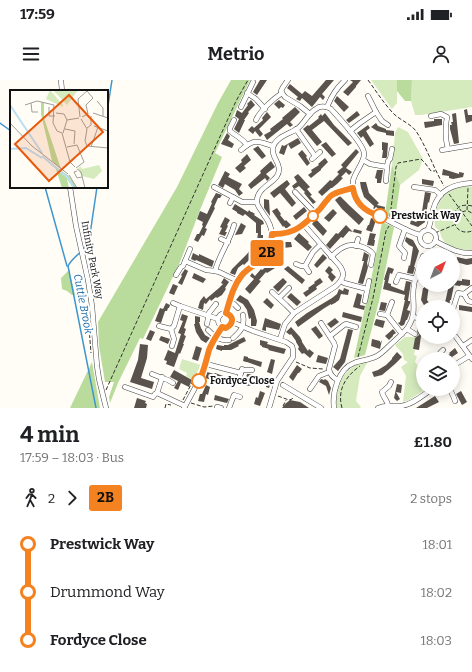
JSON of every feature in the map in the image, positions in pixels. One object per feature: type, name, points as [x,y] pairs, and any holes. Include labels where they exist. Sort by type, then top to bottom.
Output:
[{"type":"street","points":[[61,80],[62,90]]},
{"type":"street","points":[[288,80],[281,91],[282,93],[285,97],[310,114]]},
{"type":"street","points":[[327,106],[332,95],[345,80]]},
{"type":"street","points":[[241,107],[253,82]]},
{"type":"street","points":[[256,120],[259,114],[282,93]]},
{"type":"street","points":[[247,94],[256,100],[264,109]]},
{"type":"street","points":[[368,96],[382,121],[388,125]]},
{"type":"street","points":[[226,313],[238,281],[246,270],[265,257],[270,249],[272,228],[257,202],[261,191],[276,178],[279,171],[279,165],[273,154],[273,146],[276,141],[304,123],[310,114],[317,108],[327,106],[331,109],[363,147],[365,154],[353,182],[356,199],[362,207],[368,212],[420,235]]},
{"type":"street","points":[[350,131],[360,123],[378,114]]},
{"type":"street","points":[[430,116],[441,114],[447,117],[445,130],[448,149]]},
{"type":"street","points":[[234,120],[230,131],[234,135],[242,138],[247,145]]},
{"type":"street","points":[[296,129],[313,157],[320,152]]},
{"type":"street","points":[[241,150],[249,143],[256,141],[273,146]]},
{"type":"street","points":[[442,150],[472,145]]},
{"type":"street","points":[[386,181],[387,167],[392,149]]},
{"type":"street","points":[[363,160],[370,164],[387,167]]},
{"type":"street","points":[[428,230],[433,210],[441,195],[446,190],[456,185],[470,183]]},
{"type":"street","points":[[214,187],[242,202],[257,202]]},
{"type":"street","points":[[414,187],[435,190],[441,195]]},
{"type":"street","name":"Infinity Park Way","points":[[70,188],[76,226],[88,280],[92,306],[97,366],[106,408]]},
{"type":"street","points":[[272,234],[288,233],[296,230],[304,225],[333,195],[343,190],[353,188]]},
{"type":"street","points":[[295,192],[315,213]]},
{"type":"street","points":[[230,203],[233,197]]},
{"type":"street","points":[[215,271],[234,225]]},
{"type":"street","points":[[280,339],[285,324],[294,313],[336,286],[341,281],[342,277],[342,271],[339,265],[304,225]]},
{"type":"street","points":[[404,258],[405,253],[399,246],[405,229]]},
{"type":"street","points":[[428,230],[431,230],[435,234],[436,239],[431,245],[426,246],[420,241],[420,235],[423,231],[428,230]]},
{"type":"street","points":[[221,239],[228,242]]},
{"type":"street","points":[[356,246],[358,239]]},
{"type":"street","points":[[435,241],[461,253],[472,253]]},
{"type":"street","points":[[305,266],[313,252],[320,245]]},
{"type":"street","points":[[331,257],[345,246],[356,246],[372,252],[371,265]]},
{"type":"street","points":[[176,275],[184,264],[190,249]]},
{"type":"street","points":[[184,264],[215,271],[238,281]]},
{"type":"street","points":[[296,264],[305,266],[309,272]]},
{"type":"street","points":[[334,408],[333,396],[338,380],[347,368],[354,363],[368,360],[384,352],[407,329],[413,317],[413,286],[416,279],[399,275],[396,282]]},
{"type":"street","points":[[341,281],[367,289]]},
{"type":"street","points":[[365,301],[369,281]]},
{"type":"street","points":[[279,298],[289,288]]},
{"type":"street","points":[[456,300],[458,293],[464,294],[472,288]]},
{"type":"street","points":[[272,292],[294,313]]},
{"type":"street","points":[[464,294],[468,301],[472,302]]},
{"type":"street","points":[[388,316],[392,302]]},
{"type":"street","points":[[173,303],[218,319]]},
{"type":"street","points":[[229,303],[234,304],[238,308]]},
{"type":"street","points":[[207,324],[208,316],[216,304]]},
{"type":"street","points":[[170,329],[174,326],[180,306]]},
{"type":"street","points":[[222,327],[219,325],[218,317],[226,313]]},
{"type":"street","points":[[226,313],[231,317],[232,322]]},
{"type":"street","points":[[380,314],[388,316],[402,334]]},
{"type":"street","points":[[208,330],[216,337],[224,340],[231,339],[240,332],[243,326],[243,315]]},
{"type":"street","points":[[232,322],[253,331],[280,339],[292,346],[292,360],[276,381],[269,408]]},
{"type":"street","points":[[222,327],[226,328],[232,322]]},
{"type":"street","points":[[321,323],[335,346],[329,370],[333,377],[338,380]]},
{"type":"street","points":[[330,336],[346,324],[356,327]]},
{"type":"street","points":[[159,326],[170,329],[174,339],[172,346]]},
{"type":"street","points":[[157,393],[184,407],[199,381],[210,349],[222,327]]},
{"type":"street","points":[[407,329],[415,334]]},
{"type":"street","points":[[463,346],[472,340]]},
{"type":"street","points":[[460,342],[471,357],[460,362]]},
{"type":"street","points":[[206,364],[241,370],[252,370]]},
{"type":"street","points":[[239,380],[241,370]]},
{"type":"street","points":[[310,389],[319,376],[329,370]]},
{"type":"street","points":[[152,374],[163,377],[173,383]]},
{"type":"street","points":[[125,387],[153,397],[157,393],[163,377]]},
{"type":"street","points":[[388,405],[388,401],[382,392],[391,382]]},
{"type":"street","points":[[285,393],[286,387],[321,408]]},
{"type":"street","points":[[229,408],[234,395],[240,397]]},
{"type":"street","points":[[378,408],[388,405],[406,405],[421,396]]},
{"type":"street","points":[[453,396],[455,401]]},
{"type":"path","points":[[106,391],[236,101],[248,80]]},
{"type":"path","points":[[368,80],[393,113],[413,128],[421,140],[435,171],[446,190],[472,225]]},
{"type":"path","points":[[359,361],[358,358],[373,298],[386,231],[388,228],[397,164],[400,162],[421,159],[431,171],[435,171]]},
{"type":"path","points":[[467,211],[470,183]]},
{"type":"path","points":[[472,206],[468,205],[459,208],[454,214],[453,220],[458,229],[464,232],[472,231]]},
{"type":"path","points":[[462,212],[467,211],[472,213]]},
{"type":"path","points":[[435,234],[455,225]]},
{"type":"path","points":[[292,360],[310,368],[329,370]]},
{"type":"path","points":[[342,408],[340,398],[344,382],[353,372],[368,360]]},
{"type":"path","points":[[277,396],[289,400],[292,399],[296,393]]},
{"type":"path","points":[[283,406],[287,399]]},
{"type":"path","points":[[190,403],[204,407],[217,407]]},
{"type":"path","points":[[165,408],[166,404],[173,405]]},
{"type":"green space","points":[[231,80],[250,80],[215,153],[222,157],[180,262],[143,339],[140,338],[110,403],[109,397],[114,382],[105,382],[99,346],[98,322],[177,187],[218,103]]},
{"type":"green space","points":[[371,80],[397,80],[397,103],[392,109]]},
{"type":"green space","points":[[397,80],[412,80],[411,101],[405,101],[397,91]]},
{"type":"green space","points":[[412,80],[472,80],[472,107],[415,115],[411,101]]},
{"type":"green space","points":[[398,127],[408,132],[423,159],[419,170],[400,185],[392,165],[395,133]]},
{"type":"green space","points":[[392,165],[400,185],[395,219],[385,214]]},
{"type":"green space","points":[[472,187],[472,250],[460,249],[447,244],[442,238],[439,230],[435,227],[435,216],[440,201],[447,193],[456,188]]},
{"type":"green space","points":[[382,222],[394,227],[379,301],[365,355],[354,358],[372,275]]},
{"type":"green space","points":[[69,270],[75,295],[72,295],[62,289],[61,278]]},
{"type":"green space","points":[[405,337],[415,337],[413,350],[415,350],[414,355],[416,356],[416,395],[403,402],[406,376],[401,367],[408,362],[404,360],[403,354],[395,345]]},
{"type":"green space","points":[[182,359],[201,365],[193,380],[186,376],[187,373],[179,369]]},
{"type":"green space","points":[[92,362],[100,408],[70,408]]},
{"type":"green space","points":[[365,362],[367,363],[360,376],[356,401],[361,407],[337,408],[337,393],[342,379],[351,368]]},
{"type":"building","points":[[260,80],[267,80],[257,95],[253,92]]},
{"type":"building","points":[[326,80],[334,80],[322,94],[325,97],[323,100],[320,97],[312,107],[302,98],[300,101],[296,99],[298,97],[287,88],[290,84],[302,94],[305,91],[312,96]]},
{"type":"building","points":[[350,80],[361,80],[348,96],[343,92],[353,82]]},
{"type":"building","points":[[337,96],[349,107],[344,112],[334,101]]},
{"type":"building","points":[[251,100],[255,105],[248,112],[249,113],[244,120],[239,133],[234,129],[239,119],[235,116],[237,110],[242,113]]},
{"type":"building","points":[[279,100],[285,105],[283,108],[281,107],[279,109],[274,104]]},
{"type":"building","points":[[295,107],[300,112],[290,122],[293,125],[290,127],[287,124],[267,140],[264,135],[271,131],[270,129]]},
{"type":"building","points":[[467,109],[468,115],[472,115],[472,121],[466,123],[464,110]]},
{"type":"building","points":[[357,111],[360,115],[349,123],[346,120]]},
{"type":"building","points":[[267,112],[271,117],[259,129],[263,134],[260,137],[255,131],[253,134],[248,130],[252,126],[254,128],[263,120],[262,118]]},
{"type":"building","points":[[325,113],[334,125],[352,143],[348,146],[324,121],[312,130],[322,142],[317,146],[303,129],[319,118],[318,117],[321,114],[322,116]]},
{"type":"building","points":[[456,113],[459,143],[454,144],[450,125],[452,125],[451,122],[453,122],[452,114]]},
{"type":"building","points":[[434,119],[442,119],[442,125],[425,128],[424,122],[434,121]]},
{"type":"building","points":[[376,123],[378,126],[386,130],[394,131],[394,136],[386,135],[386,133],[377,131],[371,127]]},
{"type":"building","points":[[368,125],[370,128],[366,131],[374,144],[370,147],[363,136],[361,138],[357,133]]},
{"type":"building","points":[[227,133],[230,136],[228,140],[234,144],[232,148],[221,144]]},
{"type":"building","points":[[298,138],[301,143],[291,149],[288,144],[284,155],[279,153],[282,145],[284,146]]},
{"type":"building","points":[[326,142],[336,154],[332,157],[321,145]]},
{"type":"building","points":[[382,142],[388,143],[386,158],[382,158]]},
{"type":"building","points":[[258,146],[266,156],[262,159],[253,149]]},
{"type":"building","points":[[356,149],[359,152],[346,168],[352,172],[349,175],[346,172],[337,184],[322,196],[318,192],[330,180],[332,181],[339,174],[337,172],[343,167],[341,165]]},
{"type":"building","points":[[302,150],[310,163],[307,166],[298,154]]},
{"type":"building","points":[[247,154],[251,160],[244,166],[246,168],[240,173],[235,168],[242,162],[241,160]]},
{"type":"building","points":[[325,158],[328,162],[311,178],[308,175],[312,172],[311,170],[319,165],[318,164]]},
{"type":"building","points":[[271,161],[275,167],[266,174],[270,178],[267,181],[265,178],[251,189],[248,185]]},
{"type":"building","points":[[443,169],[459,174],[459,172],[464,173],[463,177],[453,179],[449,178],[449,176],[442,175]]},
{"type":"building","points":[[377,170],[383,170],[381,183],[377,183],[377,179],[375,178]]},
{"type":"building","points":[[225,171],[230,174],[228,177],[242,184],[239,189],[243,193],[239,196],[235,190],[225,184],[223,188],[218,185]]},
{"type":"building","points":[[298,174],[310,187],[307,189],[312,195],[310,196],[316,202],[313,204],[299,186],[294,189],[292,186],[297,182],[294,177]]},
{"type":"building","points":[[422,179],[434,181],[433,186],[422,184]]},
{"type":"building","points":[[287,180],[290,184],[285,189],[296,203],[292,207],[280,193],[274,198],[270,193]]},
{"type":"building","points":[[360,182],[366,182],[369,193],[379,203],[377,205],[385,207],[384,213],[379,212],[380,210],[376,207],[373,210],[374,206],[364,197]]},
{"type":"building","points":[[425,192],[431,193],[425,222],[418,227],[410,224],[411,220],[416,222],[421,218]]},
{"type":"building","points":[[216,193],[222,195],[218,198],[214,207],[215,208],[205,228],[207,229],[204,236],[202,235],[198,242],[194,240],[203,226],[203,222],[197,219],[200,211],[207,214]]},
{"type":"building","points":[[340,196],[364,219],[359,225],[335,200]]},
{"type":"building","points":[[264,199],[269,200],[270,216],[264,208]]},
{"type":"building","points":[[235,204],[248,212],[249,210],[255,214],[254,215],[263,221],[264,224],[261,225],[261,235],[263,235],[263,240],[261,240],[258,247],[262,250],[260,254],[257,252],[244,265],[243,264],[238,268],[235,275],[230,273],[232,269],[253,246],[255,240],[257,240],[258,233],[256,233],[256,223],[245,214],[243,216],[232,209]]},
{"type":"building","points":[[304,207],[307,211],[296,220],[293,216]]},
{"type":"building","points":[[277,208],[281,214],[280,215],[291,225],[286,229],[272,211]]},
{"type":"building","points":[[333,209],[337,213],[329,222],[324,218]]},
{"type":"building","points":[[225,217],[230,220],[227,225],[228,226],[225,232],[227,232],[225,236],[219,234],[222,228],[220,227]]},
{"type":"building","points":[[371,218],[376,220],[372,232],[366,230]]},
{"type":"building","points":[[316,219],[327,231],[323,236],[312,224]]},
{"type":"building","points":[[241,223],[246,226],[242,234],[235,235]]},
{"type":"building","points":[[346,225],[353,232],[349,231],[330,249],[326,245],[336,233],[338,234]]},
{"type":"building","points":[[354,229],[362,231],[361,234],[353,232]]},
{"type":"building","points":[[299,233],[309,242],[308,243],[312,247],[308,251],[294,239]]},
{"type":"building","points":[[370,233],[376,234],[374,246],[367,245]]},
{"type":"building","points":[[406,237],[413,240],[417,248],[416,248],[416,261],[413,274],[407,273],[409,265],[410,266],[413,247],[405,241]]},
{"type":"building","points":[[284,242],[291,242],[292,247],[283,248],[285,250],[276,251],[275,244],[285,243]]},
{"type":"building","points":[[364,252],[369,255],[367,263],[368,267],[363,284],[358,283],[364,261],[362,261]]},
{"type":"building","points":[[193,253],[199,256],[199,254],[214,261],[212,267],[191,259]]},
{"type":"building","points":[[323,254],[327,258],[317,268],[314,265]]},
{"type":"building","points":[[460,258],[472,258],[472,264],[467,265],[460,263]]},
{"type":"building","points":[[276,259],[280,263],[275,268],[267,273],[266,272],[259,280],[261,281],[250,294],[245,289],[254,279],[250,276],[252,273],[255,276],[261,269],[262,270]]},
{"type":"building","points":[[288,266],[305,280],[302,284],[284,269]]},
{"type":"building","points":[[329,266],[333,270],[331,272],[336,277],[332,282],[328,277],[329,275],[325,271]]},
{"type":"building","points":[[388,267],[394,269],[392,274],[390,273],[388,283],[391,284],[391,286],[404,291],[406,281],[411,282],[408,301],[410,301],[410,303],[407,310],[410,312],[404,325],[401,326],[398,323],[400,322],[405,295],[383,289]]},
{"type":"building","points":[[185,269],[188,271],[182,285],[178,283]]},
{"type":"building","points":[[194,273],[206,279],[203,283],[192,278]]},
{"type":"building","points":[[224,278],[229,282],[222,295],[211,301],[210,299],[206,304],[204,303],[203,310],[198,308],[200,301],[204,296],[206,299],[219,288],[223,284],[221,283]]},
{"type":"building","points":[[283,278],[287,282],[278,292],[273,287]]},
{"type":"building","points":[[320,278],[323,282],[316,287],[317,289],[306,297],[303,293]]},
{"type":"building","points":[[462,279],[470,280],[470,285],[460,286],[460,281],[462,281]]},
{"type":"building","points":[[173,284],[178,286],[174,295],[169,293]]},
{"type":"building","points":[[344,288],[349,290],[348,295],[341,294],[339,300],[323,309],[298,327],[295,322],[332,298],[337,294],[339,289],[343,291]]},
{"type":"building","points":[[422,292],[428,292],[427,300],[421,300]]},
{"type":"building","points":[[447,292],[453,292],[451,300],[446,300]]},
{"type":"building","points":[[291,293],[301,302],[297,306],[287,297]]},
{"type":"building","points":[[357,293],[362,295],[360,305],[365,306],[364,310],[353,307]]},
{"type":"building","points":[[240,295],[248,300],[254,310],[257,321],[256,326],[251,326],[251,318],[249,319],[247,310],[243,304],[236,300]]},
{"type":"building","points":[[267,298],[274,305],[271,309],[263,302]]},
{"type":"building","points":[[381,302],[387,303],[385,311],[379,310]]},
{"type":"building","points":[[166,303],[170,305],[167,311],[165,311],[161,323],[155,321],[160,308],[163,309]]},
{"type":"building","points":[[460,305],[472,307],[472,312],[460,310]]},
{"type":"building","points":[[343,312],[362,317],[361,322],[342,317]]},
{"type":"building","points":[[182,314],[188,316],[184,328],[186,329],[184,335],[186,336],[174,367],[166,364],[167,361],[164,360],[168,350],[175,353],[181,334],[178,333],[183,321],[180,320]]},
{"type":"building","points":[[195,316],[200,317],[199,322],[201,328],[205,335],[210,338],[206,343],[201,340],[196,332],[194,324]]},
{"type":"building","points":[[265,318],[281,324],[279,330],[266,327],[266,331],[262,330]]},
{"type":"building","points":[[335,318],[339,322],[331,328],[327,324]]},
{"type":"building","points":[[376,319],[385,321],[383,328],[374,325]]},
{"type":"building","points":[[316,326],[323,336],[319,339],[311,329]]},
{"type":"building","points":[[291,327],[300,337],[308,351],[309,349],[314,353],[310,358],[304,353],[302,354],[291,334],[290,335],[286,332]]},
{"type":"building","points":[[348,329],[353,330],[345,362],[338,371],[333,367],[340,359]]},
{"type":"building","points":[[393,329],[396,333],[389,340],[385,336]]},
{"type":"building","points":[[150,330],[155,332],[151,341],[146,339]]},
{"type":"building","points":[[161,336],[170,339],[168,344],[159,340]]},
{"type":"building","points":[[244,337],[246,341],[231,350],[222,351],[216,349],[217,345],[228,345]]},
{"type":"building","points":[[416,337],[416,344],[420,344],[419,350],[413,349]]},
{"type":"building","points":[[372,339],[380,341],[380,343],[382,340],[380,349],[371,346]]},
{"type":"building","points":[[260,340],[268,342],[267,344],[286,349],[284,354],[262,347],[260,345]]},
{"type":"building","points":[[140,344],[148,345],[147,358],[141,378],[154,382],[152,389],[130,382],[138,360]]},
{"type":"building","points":[[196,346],[202,348],[198,361],[192,359]]},
{"type":"building","points":[[455,348],[457,352],[450,352]]},
{"type":"building","points":[[397,352],[402,357],[382,375],[374,377],[372,372],[386,365]]},
{"type":"building","points":[[318,355],[328,358],[326,364],[316,362]]},
{"type":"building","points":[[244,356],[262,362],[261,367],[243,361]]},
{"type":"building","points":[[271,359],[275,360],[272,374],[267,372]]},
{"type":"building","points":[[297,365],[302,369],[293,381],[289,377]]},
{"type":"building","points":[[174,370],[192,380],[189,387],[181,383],[178,390],[174,388],[178,381],[170,377]]},
{"type":"building","points":[[207,372],[215,373],[234,380],[232,384],[217,379],[212,380],[205,378]]},
{"type":"building","points":[[247,374],[252,374],[250,386],[244,385]]},
{"type":"building","points":[[259,378],[271,381],[269,388],[258,382]]},
{"type":"building","points":[[321,379],[328,381],[331,388],[329,395],[326,386],[319,382]]},
{"type":"building","points":[[397,384],[402,385],[401,393],[396,392],[400,399],[397,401],[394,398]]},
{"type":"building","points":[[206,385],[210,387],[208,395],[206,394],[204,402],[198,401],[200,394],[202,394]]},
{"type":"building","points":[[260,391],[265,393],[260,406],[254,404]]},
{"type":"building","points":[[460,392],[467,402],[462,405],[457,396],[460,396]]},
{"type":"building","points":[[215,395],[229,399],[227,403],[214,400]]},
{"type":"building","points":[[435,396],[439,402],[427,408],[416,408]]},
{"type":"building","points":[[137,398],[146,401],[146,408],[134,408]]},
{"type":"building","points":[[290,400],[300,402],[309,408],[282,408]]},
{"type":"waterway","name":"Cuttle Brook","points":[[108,106],[112,80]]},
{"type":"waterway","points":[[0,123],[10,130]]},
{"type":"waterway","points":[[45,188],[67,266]]},
{"type":"waterway","name":"Cuttle Brook","points":[[96,408],[68,266],[85,248],[89,241],[97,188]]},
{"type":"bus line","name":"2B","points":[[199,381],[210,349],[216,337],[222,327],[226,328],[232,322],[229,314],[226,313],[233,291],[246,270],[259,262],[268,253],[272,234],[288,233],[296,230],[307,222],[333,195],[343,190],[353,188],[354,196],[360,205],[368,212],[380,216]]},
{"type":"place","name":"Prestwick Way","points":[[380,216]]},
{"type":"place","name":"Fordyce Close","points":[[199,381]]}]
